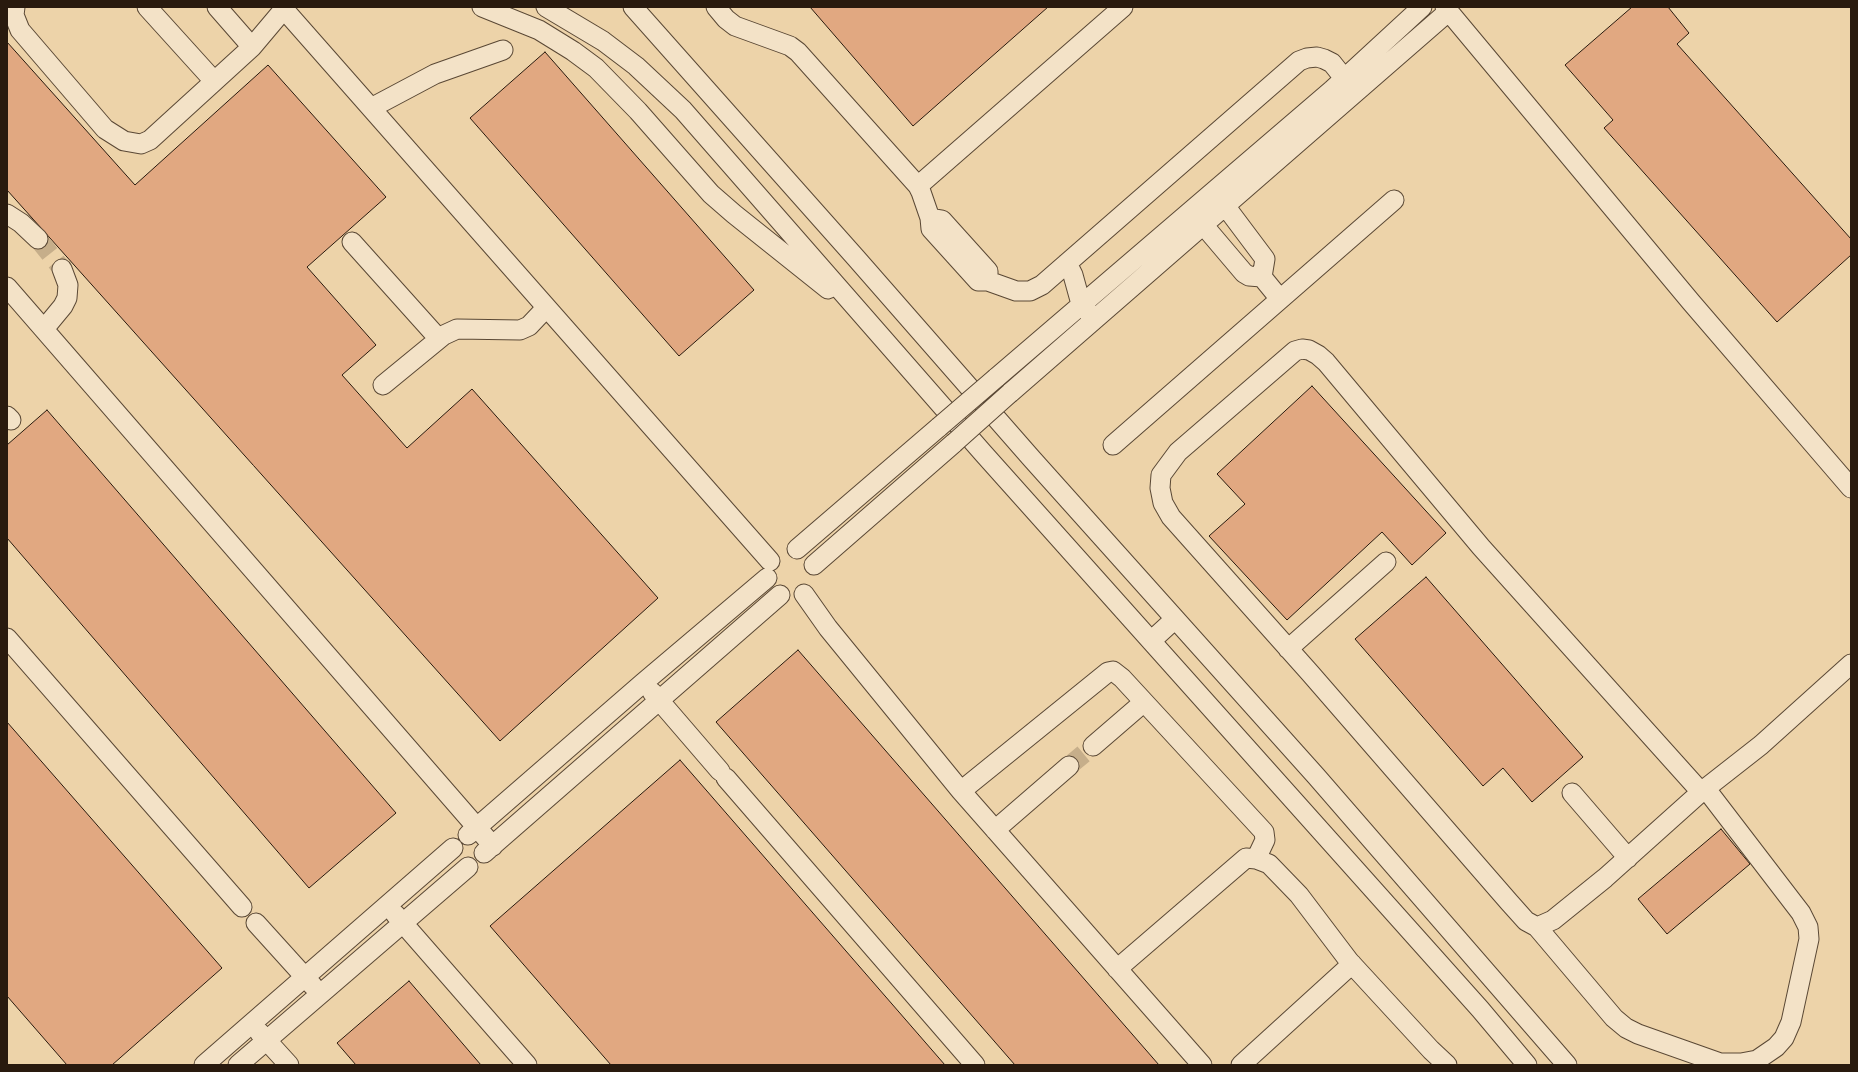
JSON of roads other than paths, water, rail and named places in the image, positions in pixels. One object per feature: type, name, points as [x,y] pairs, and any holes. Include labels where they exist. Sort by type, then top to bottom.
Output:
[{"type":"street","points":[[15,7],[14,15],[20,30],[105,129],[124,141],[141,144],[150,140],[252,47],[283,8],[546,308],[768,569],[774,591],[788,598],[804,594],[814,581],[814,565],[811,558],[805,552],[797,549],[781,550],[775,554],[768,569],[643,682],[472,831]]},
{"type":"street","points":[[147,7],[214,82]]},
{"type":"street","points":[[217,7],[252,47]]},
{"type":"street","points":[[482,7],[539,30],[573,51],[596,68],[619,91],[712,194],[734,214],[861,314]]},
{"type":"street","points":[[546,7],[603,41],[636,66],[688,115],[861,314],[1446,971],[1527,1065]]},
{"type":"street","points":[[633,7],[1316,776],[1567,1065]]},
{"type":"street","points":[[716,7],[726,19],[735,26],[790,46],[798,52],[918,186],[922,192],[930,218],[931,229],[978,281],[988,281],[1016,291],[1030,291],[1042,285],[1300,62],[1307,58],[1324,59],[1332,64],[1350,85]]},
{"type":"street","points":[[918,186],[1123,7]]},
{"type":"street","points":[[1350,85],[1422,7]]},
{"type":"street","points":[[797,549],[1081,304],[1197,217],[1350,85],[1447,9],[1691,302],[1851,488]]},
{"type":"street","points":[[371,108],[435,74],[503,50]]},
{"type":"street","points":[[1220,198],[1265,259],[1262,277]]},
{"type":"street","points":[[1113,445],[1394,200]]},
{"type":"street","points":[[7,214],[21,222],[38,239]]},
{"type":"street","points":[[1197,217],[1244,273],[1249,276],[1262,277],[1280,299]]},
{"type":"street","points":[[814,565],[1093,319],[1197,217]]},
{"type":"street","points":[[352,242],[439,339]]},
{"type":"street","points":[[1067,263],[1073,275],[1081,304],[1093,319]]},
{"type":"street","points":[[44,329],[63,306],[67,298],[68,285],[62,270]]},
{"type":"street","points":[[8,291],[44,329],[488,850],[780,595]]},
{"type":"street","points":[[383,386],[439,339],[457,329],[520,330],[529,326],[546,308]]},
{"type":"street","points":[[1310,350],[1326,362],[1481,547],[1704,791],[1801,913],[1808,927],[1809,938],[1791,1022],[1784,1038],[1776,1047],[1757,1060],[1741,1063],[1720,1063],[1638,1034],[1626,1028],[1614,1018],[1537,927],[1526,921],[1509,902],[1288,650],[1243,596],[1171,517],[1163,503],[1160,488],[1161,475],[1178,452],[1294,351],[1310,350]]},
{"type":"street","points":[[1288,650],[1386,562]]},
{"type":"street","points":[[804,594],[828,628],[961,791],[1202,1065]]},
{"type":"street","points":[[1151,641],[1175,619]]},
{"type":"street","points":[[7,638],[242,907]]},
{"type":"street","points":[[1537,927],[1553,920],[1628,858],[1704,791],[1760,745],[1851,664]]},
{"type":"street","points":[[961,791],[1108,672],[1113,671],[1116,672],[1264,832],[1265,840],[1256,859]]},
{"type":"street","points":[[643,682],[975,1065]]},
{"type":"street","points":[[1093,746],[1144,702]]},
{"type":"street","points":[[995,830],[1070,766]]},
{"type":"street","points":[[1572,793],[1628,858]]},
{"type":"street","points":[[204,1065],[453,848]]},
{"type":"street","points":[[1117,969],[1246,858],[1256,859],[1269,864],[1299,895],[1352,964],[1431,1050],[1447,1065]]},
{"type":"street","points":[[238,1065],[404,924],[468,867]]},
{"type":"street","points":[[388,905],[527,1065]]},
{"type":"street","points":[[256,923],[320,995]]},
{"type":"street","points":[[1446,971],[1467,950]]},
{"type":"street","points":[[1241,1065],[1352,964]]},
{"type":"street","points":[[252,1023],[289,1065]]},
{"type":"tunnel","points":[[38,239],[62,269]]},
{"type":"tunnel","points":[[1069,766],[1093,746]]}]
